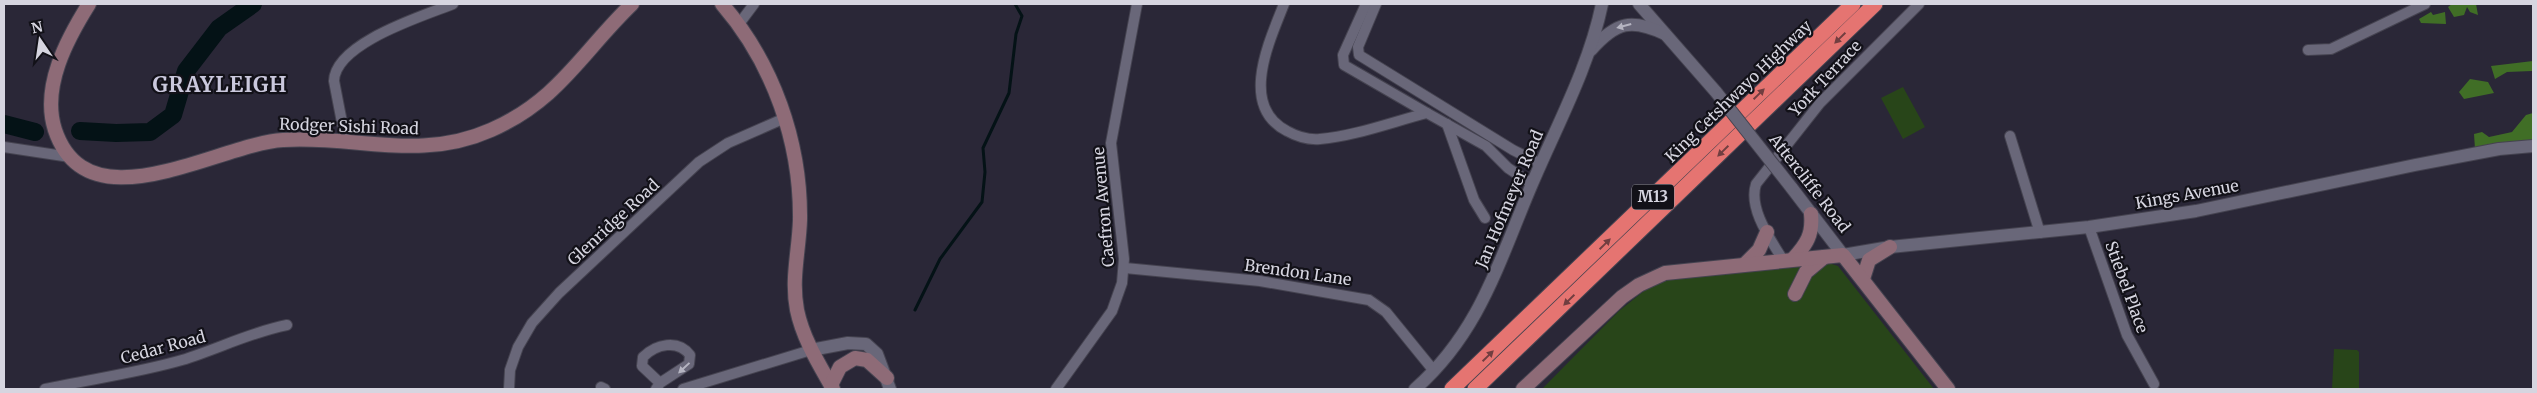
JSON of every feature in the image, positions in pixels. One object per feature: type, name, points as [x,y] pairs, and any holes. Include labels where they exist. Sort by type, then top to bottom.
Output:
[{"type":"highway","name":"King Cetshwayo Highway","points":[[1452,389],[1853,4]]},
{"type":"highway","name":"King Cetshwayo Highway","points":[[1475,389],[1875,4]]},
{"type":"main road","name":"Rodger Sishi Road","points":[[89,4],[72,33],[58,67],[51,102],[52,114],[56,131],[64,150],[70,157],[92,172],[121,179],[155,175],[262,143],[302,139],[390,147],[429,146],[471,137],[508,122],[549,94],[632,4]]},
{"type":"main road","points":[[722,4],[738,24],[761,62],[785,118],[794,152],[799,191],[800,226],[794,291],[799,319],[811,350],[832,387]]},
{"type":"main road","points":[[1788,260],[1809,240],[1812,230],[1811,214]]},
{"type":"main road","points":[[1745,264],[1759,250],[1767,232]]},
{"type":"main road","points":[[1863,279],[1869,260],[1890,247]]},
{"type":"main road","points":[[1523,389],[1610,307],[1639,286],[1674,270],[1843,255]]},
{"type":"main road","name":"Attercliffe Road","points":[[1843,255],[1948,389]]},
{"type":"main road","points":[[1795,294],[1806,272],[1825,256]]},
{"type":"main road","points":[[832,387],[840,367],[855,358],[867,360],[888,384]]},
{"type":"street","points":[[346,143],[334,81],[334,74],[341,63],[377,36],[453,4]]},
{"type":"street","points":[[738,24],[754,4]]},
{"type":"street","name":"Caefron Avenue","points":[[1056,389],[1112,311],[1119,296],[1125,268],[1111,143],[1137,4]]},
{"type":"street","points":[[1284,4],[1266,51],[1262,68],[1263,103],[1276,124],[1300,136],[1318,139],[1427,113]]},
{"type":"street","points":[[1366,4],[1343,55],[1344,65],[1486,146],[1508,168],[1532,184]]},
{"type":"street","points":[[1376,4],[1358,47],[1359,55],[1513,150],[1541,164]]},
{"type":"street","name":"Jan Hofmeyer Road","points":[[1415,389],[1452,352],[1478,310],[1496,274],[1587,54],[1602,4]]},
{"type":"street","name":"York Terrace","points":[[1788,260],[1767,232],[1754,200],[1754,192],[1760,178],[1820,103],[1919,4]]},
{"type":"street","points":[[2308,50],[2331,50],[2425,4]]},
{"type":"street","name":"Attercliffe Road","points":[[1642,6],[1670,36],[1716,92],[1843,255]]},
{"type":"street","points":[[1587,54],[1604,36],[1628,24],[1644,25],[1670,36]]},
{"type":"street","name":"Glenridge Road","points":[[509,389],[510,370],[518,347],[532,323],[559,293],[699,162],[728,143],[785,118]]},
{"type":"street","points":[[1447,124],[1474,200],[1485,218]]},
{"type":"street","points":[[2010,136],[2040,232]]},
{"type":"street","name":"Kings Avenue","points":[[1843,255],[1890,247],[2089,227],[2196,210],[2499,149],[2533,146]]},
{"type":"street","points":[[4,147],[70,157]]},
{"type":"street","name":"Stiebel Place","points":[[2089,227],[2127,336],[2154,384]]},
{"type":"street","name":"Brendon Lane","points":[[1125,268],[1260,281],[1364,298],[1374,302],[1386,312],[1434,371]]},
{"type":"street","name":"Cedar Road","points":[[45,389],[147,369],[200,354],[270,329],[287,325]]},
{"type":"street","points":[[683,389],[811,350],[848,343],[866,344],[877,354],[888,384]]},
{"type":"street","points":[[666,346],[678,346],[684,349],[690,356],[689,364],[658,386],[642,366],[643,357],[655,349],[666,346]]},
{"type":"green space","points":[[2452,4],[2476,4],[2478,15],[2470,12],[2467,7],[2464,15],[2454,17],[2448,7]]},
{"type":"green space","points":[[2431,12],[2433,15],[2445,12],[2446,24],[2421,23],[2419,19]]},
{"type":"green space","points":[[2533,61],[2533,74],[2532,71],[2507,72],[2495,79],[2491,66]]},
{"type":"green space","points":[[2470,79],[2488,82],[2494,93],[2464,99],[2459,92]]},
{"type":"green space","points":[[1903,87],[1925,127],[1903,139],[1881,98]]},
{"type":"green space","points":[[2533,113],[2533,144],[2475,149],[2474,134],[2482,132],[2489,137],[2512,132],[2526,115]]},
{"type":"green space","points":[[1829,263],[1838,266],[1934,389],[1542,389],[1619,311],[1644,291],[1670,278]]},
{"type":"green space","points":[[2334,349],[2357,350],[2359,352],[2359,389],[2332,389]]},
{"type":"waterway","points":[[80,131],[150,132],[173,115],[186,71],[219,28],[253,4]]},
{"type":"waterway","points":[[915,310],[940,259],[982,202],[985,172],[983,148],[1009,93],[1016,34],[1022,16],[1015,4]]},
{"type":"waterway","points":[[4,124],[35,132]]},
{"type":"district","name":"GRAYLEIGH","points":[[220,85]]}]
